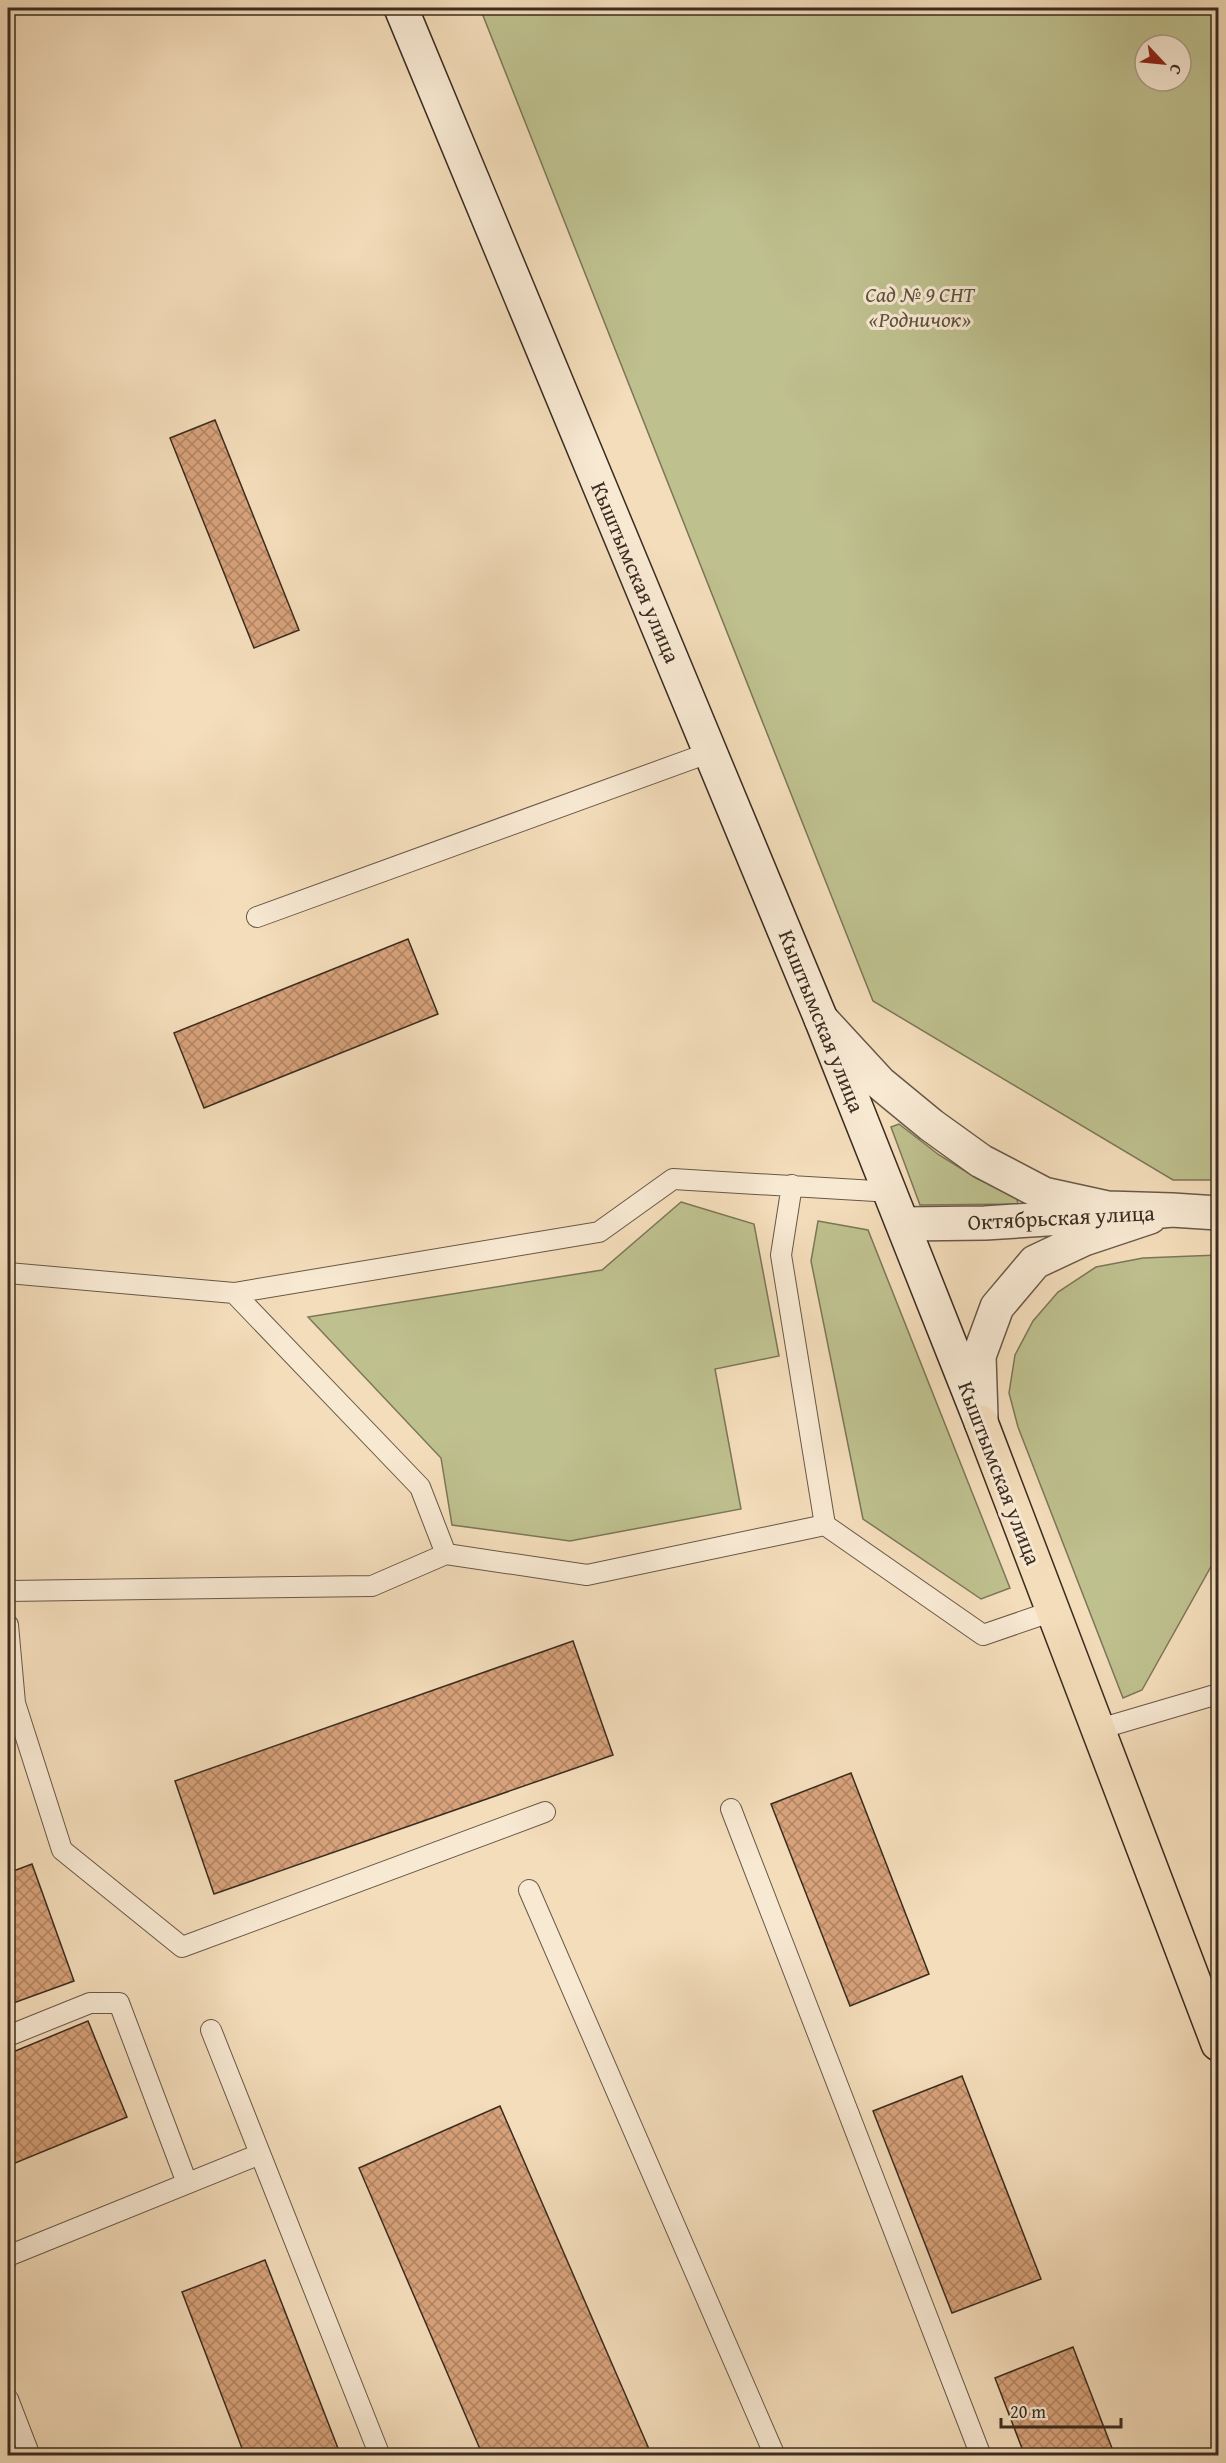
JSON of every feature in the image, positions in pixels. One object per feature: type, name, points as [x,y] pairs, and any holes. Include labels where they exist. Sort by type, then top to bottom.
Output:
[{"type":"main road","name":"Кыштымская улица","points":[[401,8],[892,1192],[1218,2044]]},
{"type":"main road","points":[[821,1019],[880,1083],[931,1125],[981,1161],[1044,1194],[1108,1208],[1172,1210]]},
{"type":"main road","points":[[981,1422],[979,1356],[997,1307],[1035,1262],[1084,1239],[1172,1210]]},
{"type":"main road","name":"Октябрьская улица","points":[[904,1224],[985,1223],[1172,1210],[1218,1213]]},
{"type":"lane","points":[[257,917],[711,752]]},
{"type":"lane","points":[[8,1273],[234,1293],[599,1232],[673,1179],[892,1192]]},
{"type":"lane","points":[[792,1185],[781,1255],[825,1525],[983,1635],[1053,1611]]},
{"type":"lane","points":[[234,1293],[420,1487],[446,1554]]},
{"type":"lane","points":[[8,1592],[372,1586],[446,1554],[587,1575],[825,1525]]},
{"type":"lane","points":[[8,1625],[15,1703],[62,1850],[182,1947],[545,1812]]},
{"type":"lane","points":[[1099,1729],[1218,1694]]},
{"type":"lane","points":[[731,1809],[981,2456]]},
{"type":"lane","points":[[529,1890],[775,2456]]},
{"type":"lane","points":[[8,2036],[90,2002],[119,2003],[187,2183]]},
{"type":"lane","points":[[211,2030],[380,2456]]},
{"type":"lane","points":[[8,2256],[260,2154]]},
{"type":"lane","points":[[8,2399],[30,2456]]},
{"type":"green space","name":"Сад № 9 СНТ «Родничок»","points":[[480,8],[1218,8],[1218,1180],[1173,1180],[873,1001]]},
{"type":"green space","points":[[899,1124],[939,1155],[978,1179],[1016,1195],[1018,1204],[920,1205],[891,1127]]},
{"type":"green space","points":[[681,1202],[754,1224],[779,1356],[715,1369],[741,1509],[570,1541],[452,1525],[441,1458],[308,1317],[602,1270]]},
{"type":"green space","points":[[818,1221],[868,1230],[1010,1588],[981,1599],[863,1519],[811,1261]]},
{"type":"green space","points":[[1218,1255],[1218,1554],[1142,1690],[1123,1698],[1018,1427],[1009,1393],[1015,1355],[1033,1321],[1058,1292],[1096,1267],[1143,1258]]},
{"type":"building","points":[[215,420],[299,630],[254,648],[170,438]]},
{"type":"building","points":[[408,939],[438,1014],[204,1108],[174,1033]]},
{"type":"building","points":[[573,1641],[613,1755],[214,1894],[175,1781]]},
{"type":"building","points":[[851,1773],[929,1974],[850,2006],[771,1804]]},
{"type":"building","points":[[32,1864],[74,1981],[8,2005],[8,1873]]},
{"type":"building","points":[[88,2021],[127,2117],[8,2166],[8,2054]]},
{"type":"building","points":[[962,2076],[1041,2279],[952,2313],[873,2111]]},
{"type":"building","points":[[500,2106],[652,2456],[483,2456],[359,2168]]},
{"type":"building","points":[[265,2260],[341,2456],[245,2456],[182,2292]]},
{"type":"building","points":[[1073,2347],[1115,2456],[1025,2456],[995,2378]]}]
